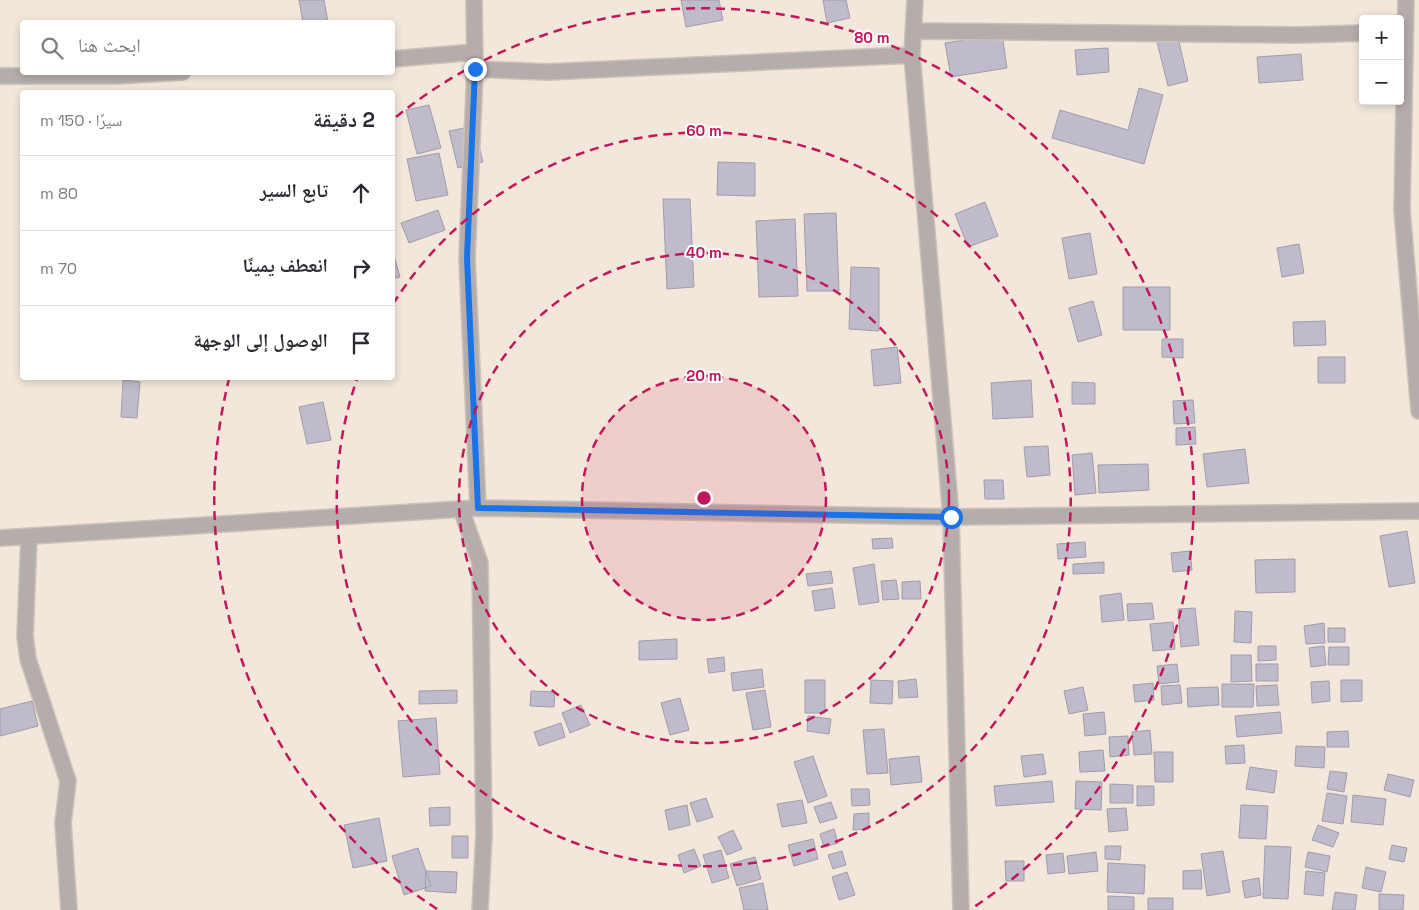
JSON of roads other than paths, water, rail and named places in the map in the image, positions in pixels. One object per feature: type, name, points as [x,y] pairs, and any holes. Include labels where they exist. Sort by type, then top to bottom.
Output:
[{"type":"street","points":[[474,0],[475,69],[467,258],[478,508]]},
{"type":"street","points":[[914,0],[912,55],[951,517],[961,910]]},
{"type":"street","points":[[1406,0],[1408,31],[1402,210],[1419,410]]},
{"type":"street","points":[[914,31],[1297,35],[1359,32]]},
{"type":"street","points":[[395,59],[475,52]]},
{"type":"street","points":[[475,69],[547,72],[912,55]]},
{"type":"street","points":[[0,76],[133,75]]},
{"type":"street","points":[[0,538],[478,508],[951,517],[1419,511]]},
{"type":"street","points":[[461,509],[480,563],[484,834],[480,910]]},
{"type":"street","points":[[29,536],[25,636],[27,652],[57,753],[68,781],[63,823],[69,910]]}]
